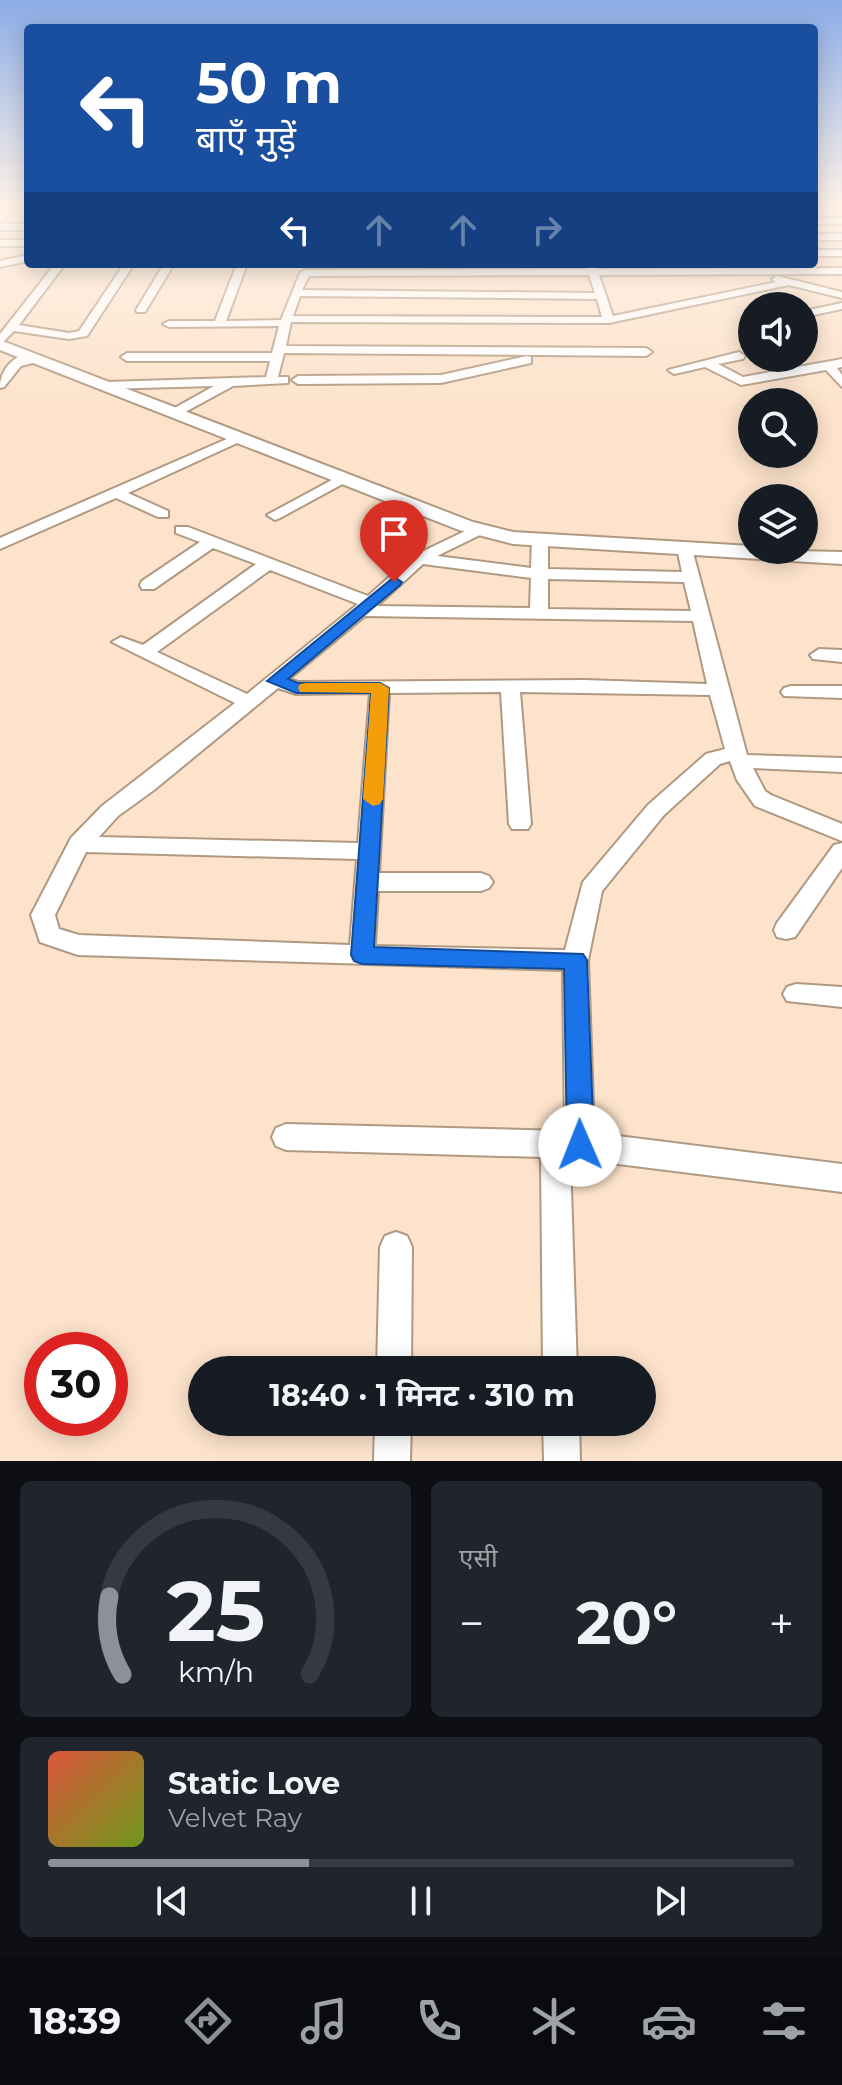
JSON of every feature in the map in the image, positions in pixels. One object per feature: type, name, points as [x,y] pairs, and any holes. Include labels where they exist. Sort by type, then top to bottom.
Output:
[{"type":"street","points":[[52,274],[0,344],[28,360],[107,386],[480,529],[513,538],[842,558]]},
{"type":"street","points":[[12,327],[69,336],[83,334],[122,274]]},
{"type":"street","points":[[141,310],[163,274]]},
{"type":"street","points":[[219,324],[238,274]]},
{"type":"street","points":[[271,380],[290,306],[303,274]]},
{"type":"street","points":[[592,274],[609,320]]},
{"type":"street","points":[[760,274],[842,295]]},
{"type":"street","points":[[169,324],[609,320],[789,282]]},
{"type":"street","points":[[298,293],[598,296]]},
{"type":"street","points":[[818,311],[842,306]]},
{"type":"street","points":[[107,386],[271,380],[441,379],[559,352]]},
{"type":"street","points":[[127,357],[278,353],[646,352]]},
{"type":"street","points":[[674,370],[738,356]]},
{"type":"street","points":[[2,380],[28,360]]},
{"type":"street","points":[[707,363],[741,381],[830,365],[842,383]]},
{"type":"street","points":[[298,380],[350,394]]},
{"type":"street","points":[[176,413],[230,382]]},
{"type":"street","points":[[0,544],[241,438]]},
{"type":"street","points":[[275,515],[343,478]]},
{"type":"street","points":[[116,493],[163,514]]},
{"type":"street","points":[[480,529],[419,559],[276,681],[110,811],[79,844],[43,915],[49,935],[78,945],[575,960]]},
{"type":"street","points":[[182,530],[366,607],[702,616]]},
{"type":"street","points":[[539,614],[540,539]]},
{"type":"street","points":[[148,585],[211,542]]},
{"type":"street","points":[[685,548],[739,757],[758,797],[842,833]]},
{"type":"street","points":[[419,559],[540,574],[692,577]]},
{"type":"street","points":[[144,653],[267,564]]},
{"type":"street","points":[[121,642],[249,702]]},
{"type":"street","points":[[819,655],[842,656]]},
{"type":"street","points":[[276,681],[296,688],[720,690]]},
{"type":"street","points":[[510,687],[520,824]]},
{"type":"street","points":[[362,955],[380,688]]},
{"type":"street","points":[[791,692],[842,692]]},
{"type":"street","points":[[560,1356],[575,960],[591,888],[656,810],[713,759],[739,757],[842,765]]},
{"type":"street","points":[[79,844],[369,851]]},
{"type":"street","points":[[786,930],[842,851]]},
{"type":"street","points":[[367,882],[481,882]]},
{"type":"street","points":[[796,994],[842,997]]},
{"type":"street","points":[[286,1137],[568,1144],[842,1178]]},
{"type":"street","points":[[394,1356],[396,1247]]},
{"type":"street","points":[[392,1461],[393,1436]]},
{"type":"street","points":[[561,1436],[562,1461]]},
{"type":"slow traffic","points":[[306,688],[380,688],[373,799]]},
{"type":"route","points":[[394,582],[276,681],[296,688],[380,688],[362,955],[575,960],[580,1145]]}]
